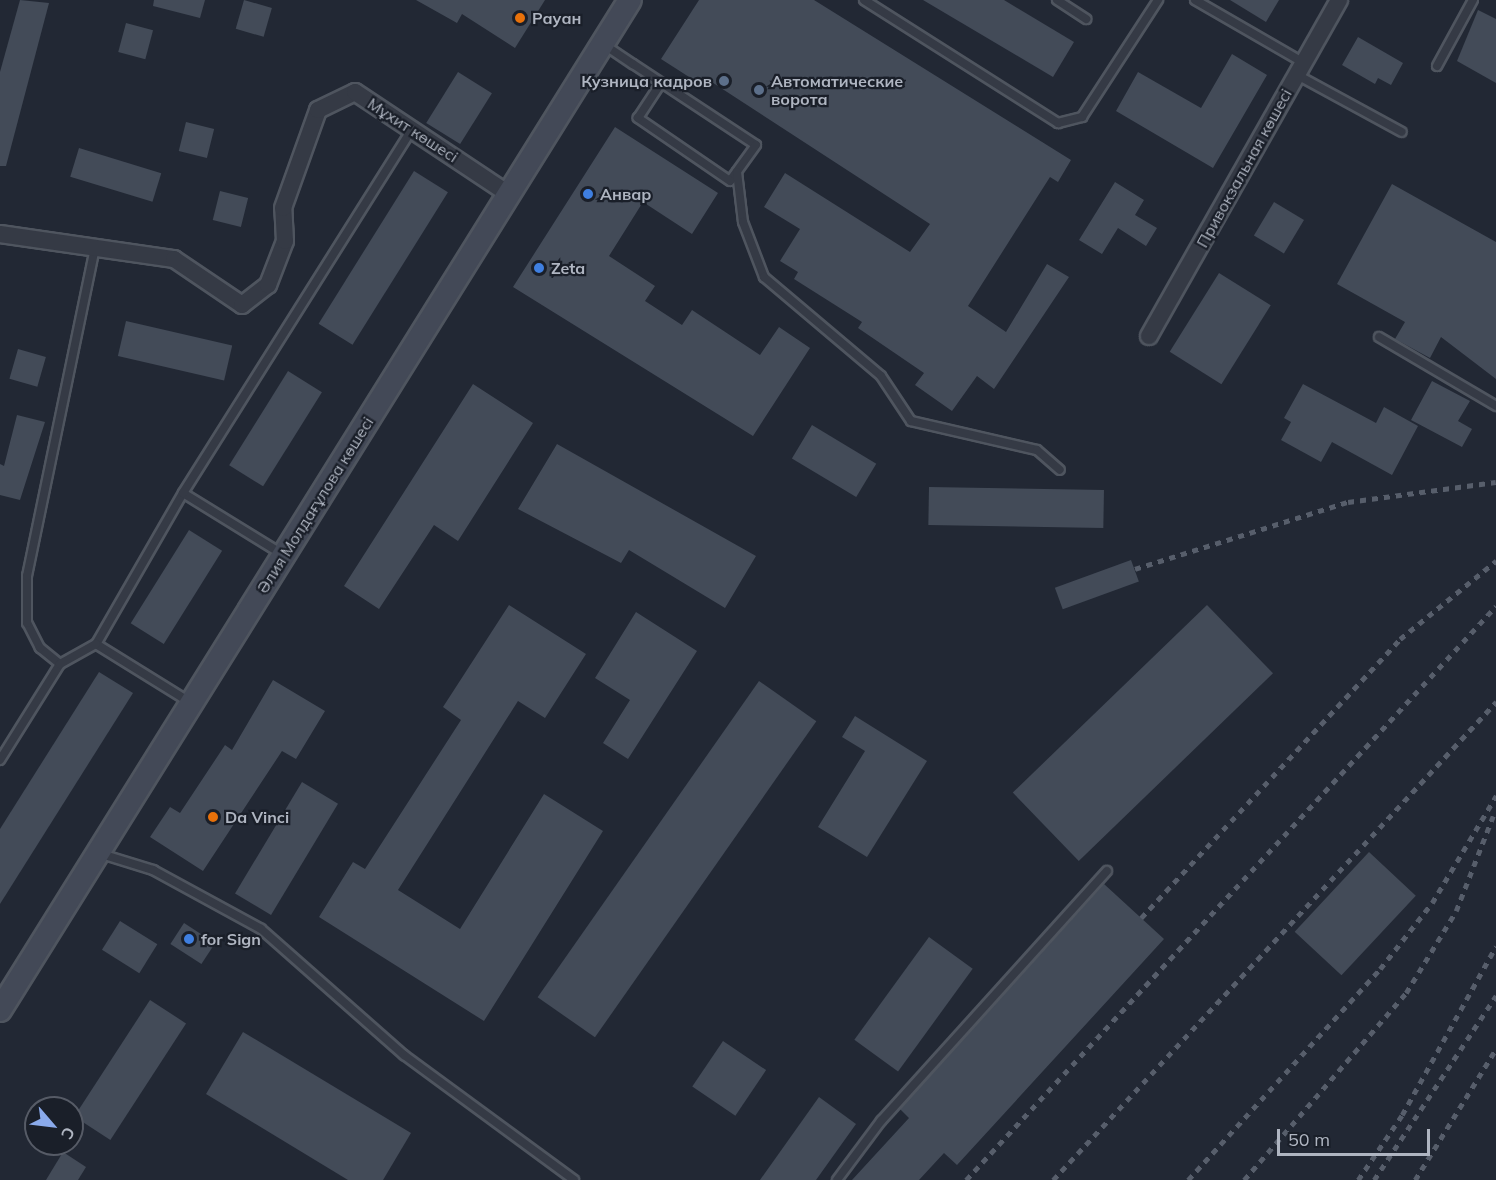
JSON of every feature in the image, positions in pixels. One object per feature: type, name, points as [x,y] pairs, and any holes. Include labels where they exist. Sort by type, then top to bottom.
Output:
[{"type":"main road","name":"Әлия Молдағұлова көшесі","points":[[3,999],[98,853],[630,0]]},
{"type":"street","name":"Привокзальная көшесі","points":[[1149,336],[1339,0]]},
{"type":"street","name":"Мұхит көшесі","points":[[0,234],[174,259],[242,305],[268,285],[285,241],[282,208],[318,110],[355,92],[510,195]]},
{"type":"lane","points":[[864,0],[1058,123],[1082,117],[1158,0]]},
{"type":"lane","points":[[1057,0],[1086,19]]},
{"type":"lane","points":[[1195,0],[1402,132]]},
{"type":"lane","points":[[1437,66],[1473,0]]},
{"type":"lane","points":[[602,44],[756,145],[730,181],[638,118],[661,83]]},
{"type":"lane","points":[[0,760],[60,664],[96,644],[183,493],[412,130]]},
{"type":"lane","points":[[736,172],[743,222],[765,277],[881,376],[910,421],[1037,450],[1060,470]]},
{"type":"lane","points":[[60,664],[40,648],[27,623],[27,576],[95,249]]},
{"type":"lane","points":[[1379,337],[1496,406]]},
{"type":"lane","points":[[183,493],[284,555]]},
{"type":"lane","points":[[96,644],[191,704]]},
{"type":"lane","points":[[98,853],[153,870],[261,929],[404,1055],[574,1180]]},
{"type":"lane","points":[[837,1180],[881,1121],[1107,871]]},
{"type":"building","points":[[20,0],[49,3],[6,166],[0,166],[0,72]]},
{"type":"building","points":[[154,0],[205,0],[200,18],[153,6]]},
{"type":"building","points":[[244,0],[272,8],[264,37],[236,29]]},
{"type":"building","points":[[416,0],[545,0],[515,48],[462,14],[457,23]]},
{"type":"building","points":[[699,0],[814,0],[1071,160],[1058,182],[1050,177],[968,306],[1006,332],[1047,264],[1069,277],[994,389],[977,376],[952,411],[915,385],[924,373],[858,328],[862,322],[794,279],[798,272],[780,261],[800,229],[764,207],[785,173],[910,252],[930,224],[704,77],[700,84],[661,59]]},
{"type":"building","points":[[923,0],[1004,0],[1074,42],[1053,77]]},
{"type":"building","points":[[1230,0],[1279,0],[1266,22]]},
{"type":"building","points":[[1478,10],[1496,19],[1496,83],[1457,61]]},
{"type":"building","points":[[126,23],[153,30],[145,59],[118,52]]},
{"type":"building","points":[[1358,37],[1403,63],[1391,85],[1378,78],[1375,84],[1342,65]]},
{"type":"building","points":[[1232,54],[1267,75],[1213,168],[1116,111],[1138,72],[1201,108]]},
{"type":"building","points":[[458,72],[492,93],[460,144],[426,123]]},
{"type":"building","points":[[186,122],[214,129],[207,158],[179,151]]},
{"type":"building","points":[[615,127],[718,193],[692,234],[643,202],[609,256],[655,286],[645,301],[682,325],[692,310],[760,355],[779,327],[810,348],[753,436],[513,287]]},
{"type":"building","points":[[79,148],[161,173],[152,202],[70,177]]},
{"type":"building","points":[[414,171],[448,192],[353,345],[319,324]]},
{"type":"building","points":[[1115,182],[1144,200],[1135,215],[1157,228],[1146,246],[1118,228],[1102,254],[1079,240]]},
{"type":"building","points":[[1392,184],[1496,242],[1496,379],[1441,337],[1430,358],[1395,339],[1405,322],[1337,284]]},
{"type":"building","points":[[220,191],[248,198],[241,227],[213,220]]},
{"type":"building","points":[[1274,202],[1304,220],[1284,253],[1254,235]]},
{"type":"building","points":[[1219,273],[1271,305],[1221,384],[1170,352]]},
{"type":"building","points":[[126,321],[232,346],[224,381],[118,356]]},
{"type":"building","points":[[18,349],[46,357],[37,387],[9,379]]},
{"type":"building","points":[[288,371],[322,392],[263,486],[229,465]]},
{"type":"building","points":[[1432,381],[1470,401],[1458,421],[1472,429],[1462,447],[1411,420]]},
{"type":"building","points":[[473,384],[533,423],[458,541],[434,525],[379,609],[344,586]]},
{"type":"building","points":[[1303,384],[1376,423],[1384,407],[1418,426],[1392,475],[1332,442],[1321,462],[1281,440],[1291,422],[1284,418]]},
{"type":"building","points":[[17,415],[45,422],[20,500],[0,495],[0,464],[4,466]]},
{"type":"building","points":[[812,425],[876,464],[856,497],[792,458]]},
{"type":"building","points":[[557,444],[756,556],[725,608],[629,550],[621,563],[518,509]]},
{"type":"building","points":[[929,487],[1104,490],[1103,528],[928,525]]},
{"type":"building","points":[[189,530],[222,551],[164,644],[131,623]]},
{"type":"building","points":[[1131,560],[1139,582],[1063,609],[1055,588]]},
{"type":"building","points":[[509,605],[586,654],[545,718],[518,701],[398,890],[460,929],[544,794],[603,831],[484,1021],[319,917],[353,862],[365,869],[461,720],[443,707]]},
{"type":"building","points":[[1207,605],[1273,673],[1079,861],[1013,793]]},
{"type":"building","points":[[636,612],[697,651],[628,759],[603,743],[630,700],[595,678]]},
{"type":"building","points":[[99,672],[133,693],[0,904],[0,829]]},
{"type":"building","points":[[273,680],[325,711],[296,759],[282,751],[203,871],[150,837],[170,807],[180,813],[225,745],[232,750]]},
{"type":"building","points":[[759,681],[816,721],[595,1037],[538,997]]},
{"type":"building","points":[[855,716],[927,761],[867,857],[818,827],[865,751],[842,737]]},
{"type":"building","points":[[302,782],[338,804],[271,915],[235,893]]},
{"type":"building","points":[[1369,852],[1416,896],[1341,975],[1295,932]]},
{"type":"building","points":[[1104,884],[1164,939],[957,1165],[944,1153],[919,1180],[852,1180],[909,1118],[900,1109]]},
{"type":"building","points":[[120,921],[157,944],[139,973],[102,950]]},
{"type":"building","points":[[184,923],[215,943],[201,964],[170,944]]},
{"type":"building","points":[[929,937],[973,969],[898,1071],[854,1040]]},
{"type":"building","points":[[150,1000],[186,1023],[110,1140],[84,1123],[84,1102]]},
{"type":"building","points":[[243,1032],[411,1133],[383,1180],[348,1180],[206,1094]]},
{"type":"building","points":[[723,1041],[766,1070],[735,1116],[692,1087]]},
{"type":"building","points":[[819,1097],[856,1124],[816,1180],[760,1180]]},
{"type":"building","points":[[61,1156],[69,1156],[86,1167],[78,1180],[46,1180]]},
{"type":"railway","points":[[1135,569],[1348,502],[1496,482]]},
{"type":"railway","points":[[1141,918],[1400,639],[1496,561]]},
{"type":"railway","points":[[966,1180],[1496,606]]},
{"type":"railway","points":[[1053,1180],[1496,702]]},
{"type":"railway","points":[[1188,1180],[1380,969],[1432,903],[1496,796]]},
{"type":"railway","points":[[1244,1180],[1406,993],[1456,911],[1493,816]]},
{"type":"railway","points":[[1358,1180],[1402,1115],[1496,946]]},
{"type":"railway","points":[[1374,1180],[1496,996]]},
{"type":"railway","points":[[1415,1180],[1496,1049]]},
{"type":"place","name":"Рауан","points":[[520,18]]},
{"type":"place","name":"Кузница кадров","points":[[724,81]]},
{"type":"place","name":"Автоматические ворота","points":[[759,90]]},
{"type":"place","name":"Анвар","points":[[588,194]]},
{"type":"place","name":"Zeta","points":[[539,268]]},
{"type":"place","name":"Da Vinci","points":[[213,817]]},
{"type":"place","name":"for Sign","points":[[189,939]]}]
